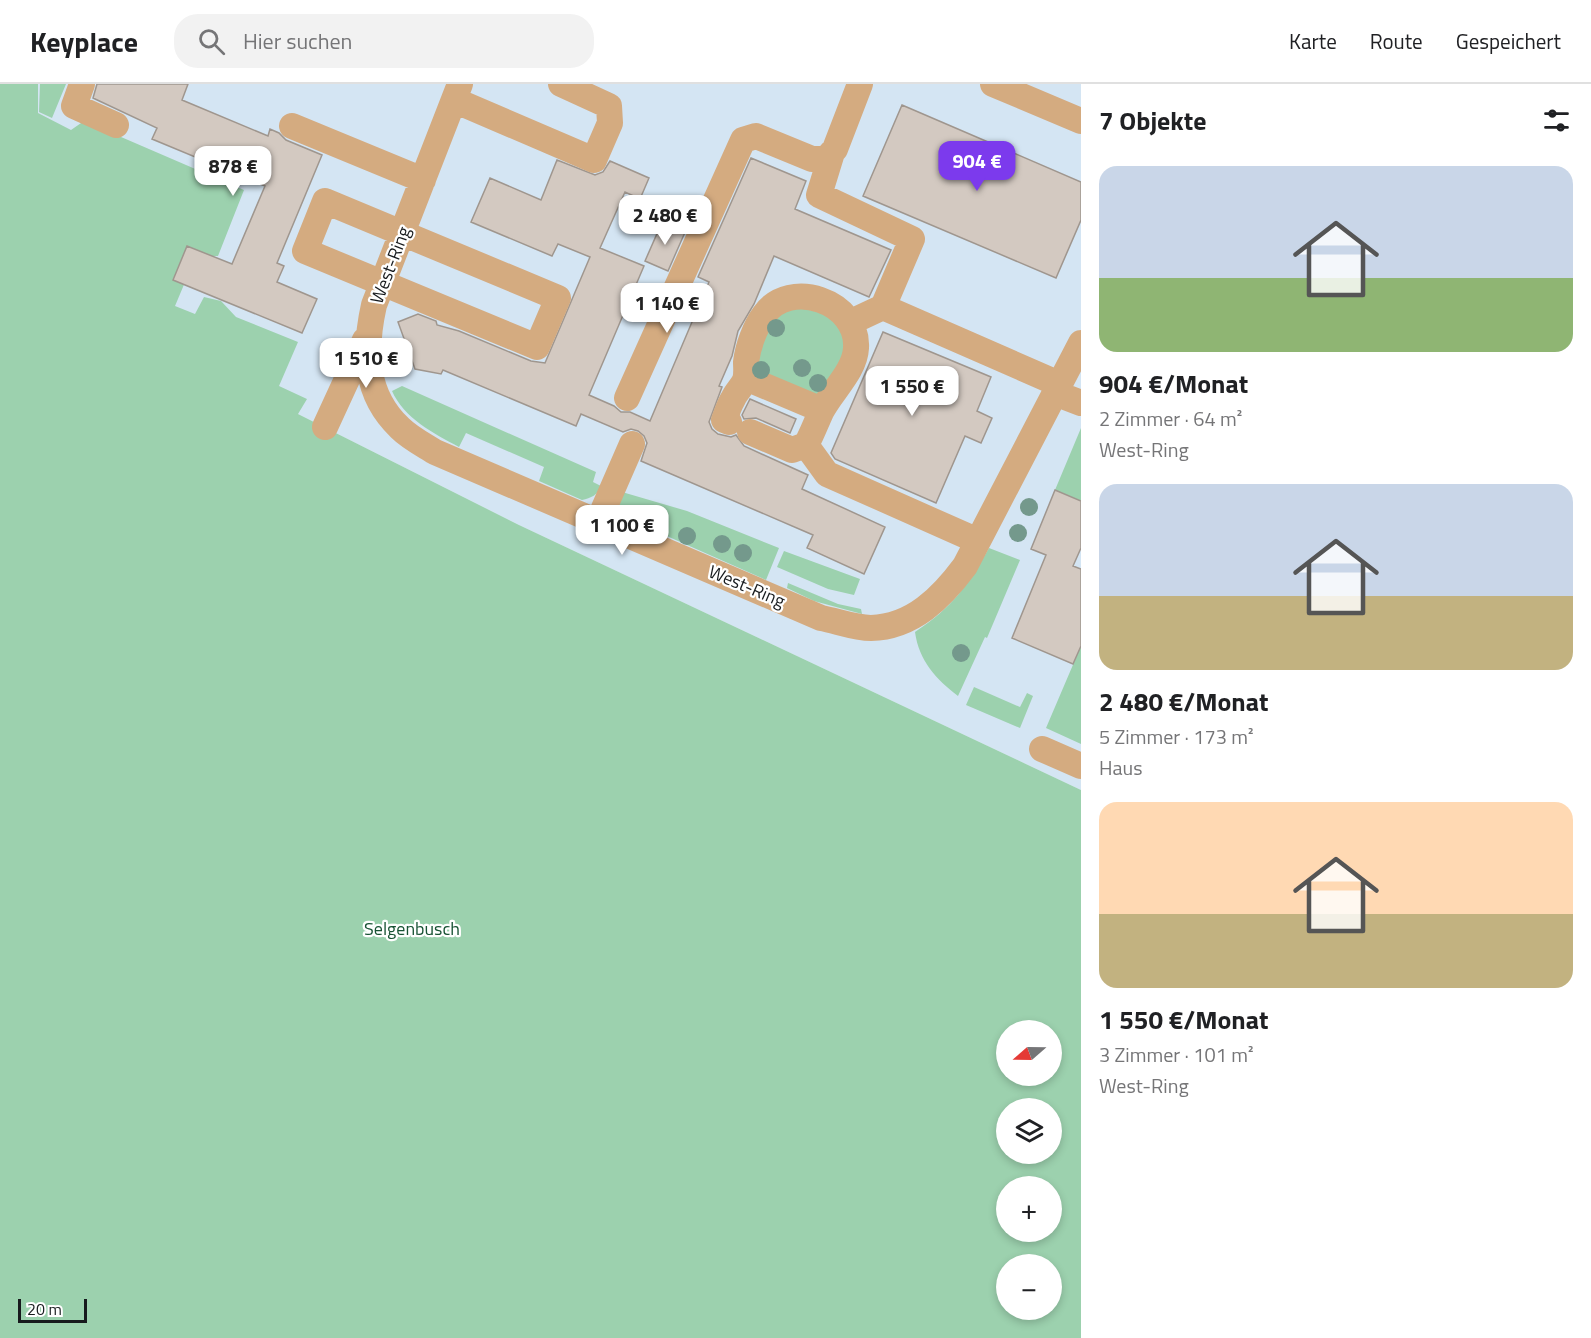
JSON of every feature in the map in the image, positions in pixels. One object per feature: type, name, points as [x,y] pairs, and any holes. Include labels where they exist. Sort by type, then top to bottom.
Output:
[{"type":"street","points":[[82,84],[74,106],[116,125]]},
{"type":"street","points":[[457,92],[594,160],[610,123],[609,106],[561,84]]},
{"type":"street","points":[[851,322],[883,307],[912,239],[819,195],[831,156],[860,84]]},
{"type":"street","points":[[993,84],[1081,121]]},
{"type":"street","name":"West-Ring","points":[[457,92],[374,305],[368,334],[368,370],[377,399],[401,429],[435,452],[821,618],[869,628],[888,626],[924,610],[946,591],[965,566],[1081,343]]},
{"type":"street","points":[[292,126],[423,180]]},
{"type":"street","points":[[627,398],[743,140],[756,136],[812,159],[826,159],[831,156]]},
{"type":"street","points":[[324,201],[403,232],[558,298],[537,347],[305,251],[324,201]]},
{"type":"street","points":[[798,297],[815,299],[829,303],[843,311],[851,322],[856,337],[856,352],[822,410],[806,445],[792,450],[724,420],[733,398],[746,378],[749,347],[758,324],[772,305],[798,297]]},
{"type":"street","points":[[883,307],[1057,388],[1081,403]]},
{"type":"street","points":[[325,428],[368,334]]},
{"type":"street","points":[[746,378],[822,410]]},
{"type":"street","points":[[598,522],[632,444]]},
{"type":"street","points":[[806,445],[827,474],[978,541]]},
{"type":"street","points":[[1042,749],[1081,766]]},
{"type":"shaded area","points":[[0,84],[1081,84],[1081,790],[519,525],[298,414],[0,272]]},
{"type":"green space","name":"Selgenbusch","points":[[0,84],[38,84],[38,113],[71,130],[84,121],[244,190],[218,256],[196,256],[175,306],[195,314],[204,297],[221,301],[236,317],[298,342],[279,386],[307,399],[298,414],[519,525],[1081,790],[1081,1338],[0,1338]]},
{"type":"green space","points":[[40,84],[66,84],[52,118],[39,112]]},
{"type":"green space","points":[[785,304],[839,317],[849,352],[818,405],[751,376],[755,348]]},
{"type":"green space","points":[[402,386],[596,472],[593,482],[601,486],[600,489],[594,496],[582,500],[539,481],[544,467],[466,433],[459,447],[420,424],[404,409],[392,391]]},
{"type":"green space","points":[[1081,428],[1081,501],[1055,490]]},
{"type":"green space","points":[[622,492],[687,511],[779,548],[766,580],[608,510]]},
{"type":"green space","points":[[989,548],[1020,560],[987,638],[985,637],[958,696],[943,683],[925,661],[915,632],[940,614],[958,595]]},
{"type":"green space","points":[[784,551],[860,579],[854,595],[828,589],[777,567]]},
{"type":"green space","points":[[788,583],[838,604],[861,609],[862,614],[814,601],[787,588]]},
{"type":"green space","points":[[1081,646],[1081,744],[1046,728]]},
{"type":"green space","points":[[974,687],[1020,707],[1027,693],[1033,696],[1020,728],[966,705]]},
{"type":"building","points":[[97,84],[188,84],[182,100],[268,136],[270,129],[279,133],[286,140],[322,155],[277,263],[284,266],[277,282],[317,299],[302,333],[173,280],[187,246],[232,264],[265,186],[152,139],[157,128],[93,98]]},
{"type":"building","points":[[902,105],[1081,182],[1081,220],[1056,278],[863,196]]},
{"type":"building","points":[[751,158],[806,181],[795,209],[891,250],[869,297],[774,256],[754,304],[738,331],[732,356],[719,386],[722,387],[709,422],[718,434],[731,437],[736,435],[744,446],[808,475],[802,489],[885,527],[864,574],[807,548],[813,535],[641,461],[647,443],[638,431],[631,429],[623,432],[581,414],[576,426],[443,370],[441,374],[415,369],[398,322],[418,314],[436,321],[437,325],[459,331],[531,361],[545,363],[590,257],[558,244],[552,256],[471,222],[490,178],[541,200],[557,160],[595,175],[603,172],[610,161],[649,178],[640,199],[625,192],[600,248],[644,266],[589,395],[614,406],[621,412],[630,412],[650,421],[709,282],[698,277]]},
{"type":"building","points":[[663,220],[686,230],[668,271],[645,261]]},
{"type":"building","points":[[883,332],[991,377],[977,411],[992,418],[981,443],[965,436],[936,503],[835,459],[831,453]]},
{"type":"building","points":[[750,399],[796,419],[790,433],[756,418],[744,419],[742,415]]},
{"type":"building","points":[[1055,490],[1081,501],[1081,548],[1073,566],[1081,569],[1081,646],[1073,664],[1012,638],[1046,555],[1031,549]]}]
